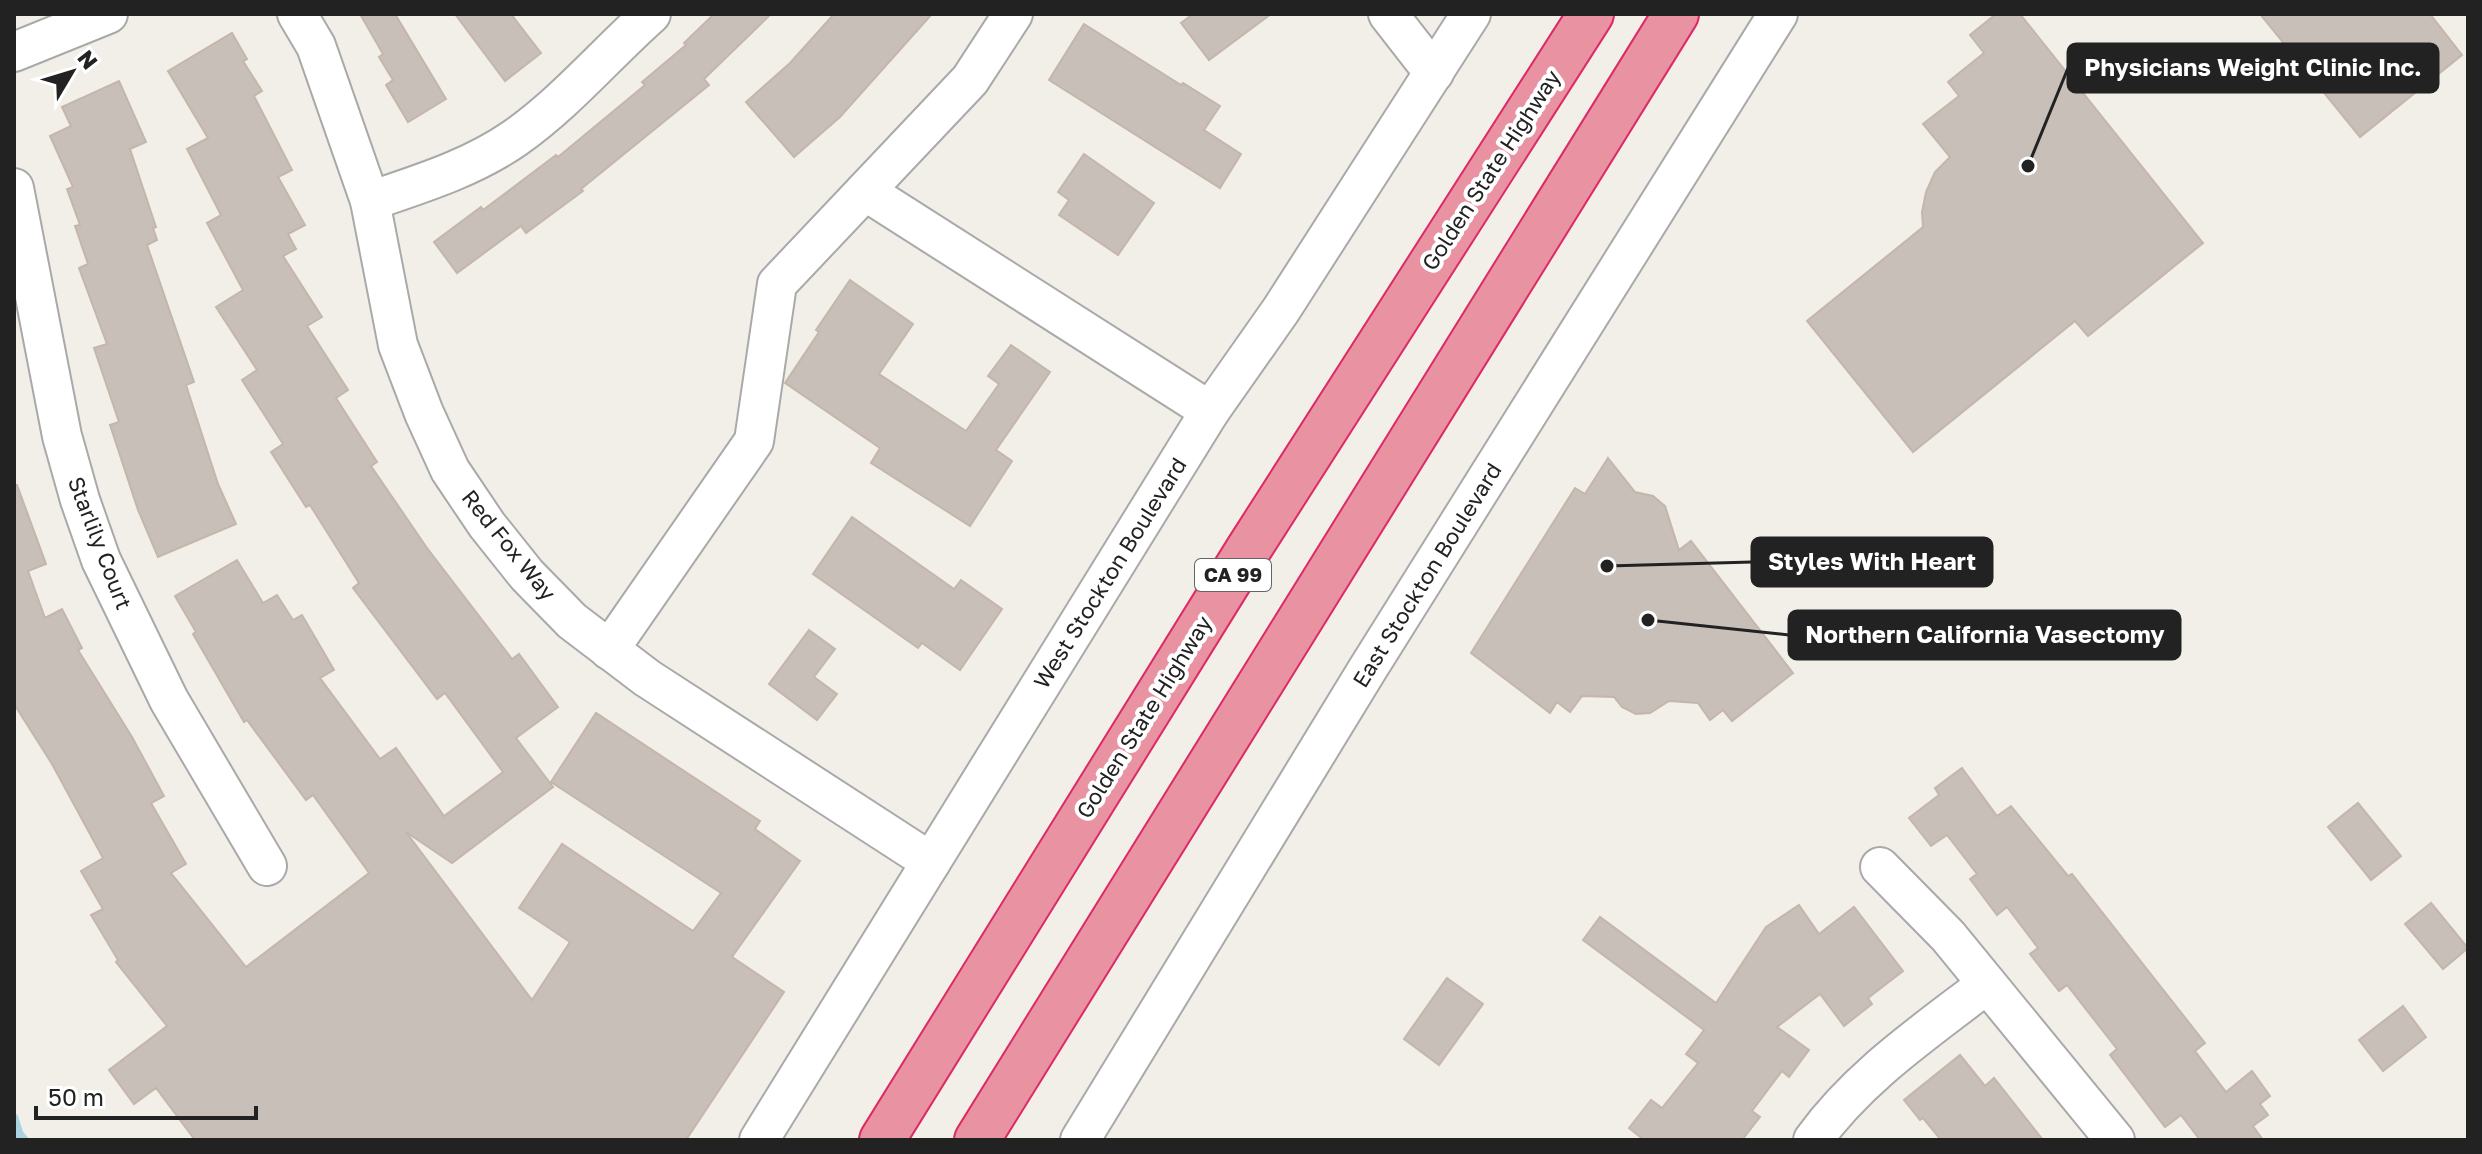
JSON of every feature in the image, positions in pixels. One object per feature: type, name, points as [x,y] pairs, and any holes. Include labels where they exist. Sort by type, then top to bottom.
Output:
[{"type":"highway","name":"Golden State Highway","points":[[882,1140],[1248,550],[1591,14]]},
{"type":"highway","points":[[977,1140],[1676,14]]},
{"type":"street","points":[[14,52],[108,14]]},
{"type":"street","name":"Red Fox Way","points":[[297,14],[316,46],[370,201],[398,345],[450,470],[487,525],[527,575],[572,621],[609,650],[647,678],[931,862]]},
{"type":"street","points":[[609,650],[754,441],[777,284],[970,80],[1013,14]]},
{"type":"street","points":[[1388,14],[1434,73]]},
{"type":"street","name":"West Stockton Boulevard","points":[[759,1140],[1210,411],[1281,310],[1471,14]]},
{"type":"street","name":"East Stockton Boulevard","points":[[1080,1140],[1367,670],[1778,14]]},
{"type":"street","points":[[370,201],[438,178],[515,138],[576,89],[630,20]]},
{"type":"street","name":"Starlily Court","points":[[14,188],[62,436],[101,560],[169,700],[267,866]]},
{"type":"street","points":[[865,191],[1210,411]]},
{"type":"street","points":[[1880,867],[1948,936],[2115,1140]]},
{"type":"street","points":[[1813,1140],[1830,1116],[1868,1076],[1987,984]]},
{"type":"building","points":[[360,14],[395,14],[446,99],[408,122],[386,85],[393,80],[379,57],[383,54]]},
{"type":"building","points":[[455,14],[511,14],[541,53],[505,81]]},
{"type":"building","points":[[714,14],[771,14],[704,79],[709,85],[581,189],[583,191],[526,233],[521,226],[457,273],[434,242],[556,155],[558,157],[645,85],[642,82],[686,45],[684,43]]},
{"type":"building","points":[[834,14],[932,14],[840,117],[794,157],[746,102],[790,63]]},
{"type":"building","points":[[1193,14],[1271,14],[1209,60],[1181,23]]},
{"type":"building","points":[[1996,14],[2020,14],[2203,243],[2088,336],[2075,321],[1913,452],[1807,321],[1923,227],[1926,192],[1935,172],[1950,157],[1923,124],[1959,96],[1948,82],[1984,53],[1970,35]]},
{"type":"building","points":[[2260,14],[2430,14],[2462,55],[2360,137]]},
{"type":"building","points":[[1084,24],[1220,106],[1204,130],[1241,154],[1220,188],[1049,80]]},
{"type":"building","points":[[232,33],[247,59],[243,61],[262,91],[254,96],[292,170],[278,177],[305,225],[288,234],[296,249],[283,256],[322,317],[307,326],[348,390],[336,398],[377,462],[371,466],[427,548],[512,659],[519,654],[558,707],[516,738],[553,787],[452,863],[406,832],[532,1000],[570,942],[519,908],[562,844],[693,931],[721,893],[551,782],[596,713],[760,821],[755,829],[800,861],[732,957],[784,992],[686,1140],[195,1140],[156,1088],[134,1104],[109,1070],[167,1026],[116,962],[118,960],[91,915],[103,909],[81,871],[103,858],[52,764],[14,704],[14,485],[17,485],[46,564],[28,571],[45,618],[62,609],[82,648],[78,650],[164,796],[151,803],[186,864],[171,873],[246,967],[369,873],[313,795],[306,800],[247,720],[244,722],[193,634],[196,632],[175,596],[237,560],[263,603],[277,595],[293,620],[302,615],[334,670],[320,678],[380,759],[396,748],[444,816],[503,772],[445,693],[437,699],[353,588],[359,583],[310,505],[306,507],[271,452],[283,444],[242,380],[257,370],[216,307],[243,290],[207,223],[221,215],[187,149],[208,138],[168,71]]},
{"type":"building","points":[[119,81],[146,142],[130,149],[156,227],[153,228],[157,240],[147,245],[194,382],[186,385],[218,484],[236,524],[158,557],[138,510],[110,425],[119,422],[94,348],[107,344],[79,268],[88,264],[75,226],[80,225],[67,189],[73,187],[50,136],[71,126],[62,107]]},
{"type":"building","points":[[1084,154],[1154,203],[1118,255],[1059,215],[1069,200],[1058,192]]},
{"type":"building","points":[[850,280],[913,324],[879,374],[966,431],[999,384],[988,376],[1011,345],[1050,372],[996,450],[1012,461],[970,526],[871,463],[880,448],[785,383]]},
{"type":"building","points":[[1608,458],[1635,492],[1653,496],[1665,506],[1679,550],[1691,541],[1793,673],[1732,721],[1723,710],[1710,720],[1698,703],[1669,701],[1650,713],[1636,714],[1622,707],[1614,697],[1582,696],[1570,712],[1557,702],[1550,713],[1471,653],[1575,488],[1585,494]]},
{"type":"building","points":[[852,517],[954,589],[961,580],[1002,609],[960,670],[922,643],[918,648],[813,574]]},
{"type":"building","points":[[809,630],[835,649],[814,677],[837,694],[817,720],[769,684]]},
{"type":"building","points":[[1962,768],[1997,816],[2011,806],[2068,876],[2072,874],[2205,1043],[2195,1051],[2226,1092],[2252,1071],[2270,1096],[2260,1104],[2268,1115],[2253,1126],[2263,1140],[2200,1140],[2181,1115],[2165,1127],[2110,1055],[2117,1049],[2067,985],[2059,991],[2030,954],[2038,948],[2007,907],[1997,915],[1970,879],[1977,874],[1947,835],[1931,846],[1909,818],[1939,795],[1935,788]]},
{"type":"building","points":[[2358,803],[2401,856],[2371,880],[2328,827]]},
{"type":"building","points":[[2431,903],[2468,948],[2443,969],[2405,924]]},
{"type":"building","points":[[1799,905],[1819,934],[1854,907],[1903,971],[1868,998],[1872,1004],[1844,1026],[1820,994],[1777,1027],[1809,1050],[1789,1077],[1782,1071],[1752,1111],[1760,1117],[1742,1140],[1644,1140],[1629,1128],[1651,1100],[1662,1108],[1698,1063],[1686,1054],[1704,1030],[1583,940],[1600,917],[1716,1003],[1766,927]]},
{"type":"building","points":[[1447,978],[1483,1004],[1439,1065],[1404,1039]]},
{"type":"building","points":[[2403,1006],[2426,1037],[2383,1071],[2359,1040]]},
{"type":"building","points":[[1960,1055],[1985,1086],[1994,1078],[2043,1140],[1941,1140],[1923,1118],[1920,1120],[1904,1100]]},
{"type":"waterway","points":[[14,1118],[24,1140]]},
{"type":"place","name":"Physicians Weight Clinic Inc.","points":[[2028,166]]},
{"type":"place","name":"Styles With Heart","points":[[1607,566]]},
{"type":"place","name":"Northern California Vasectomy","points":[[1648,620]]}]
